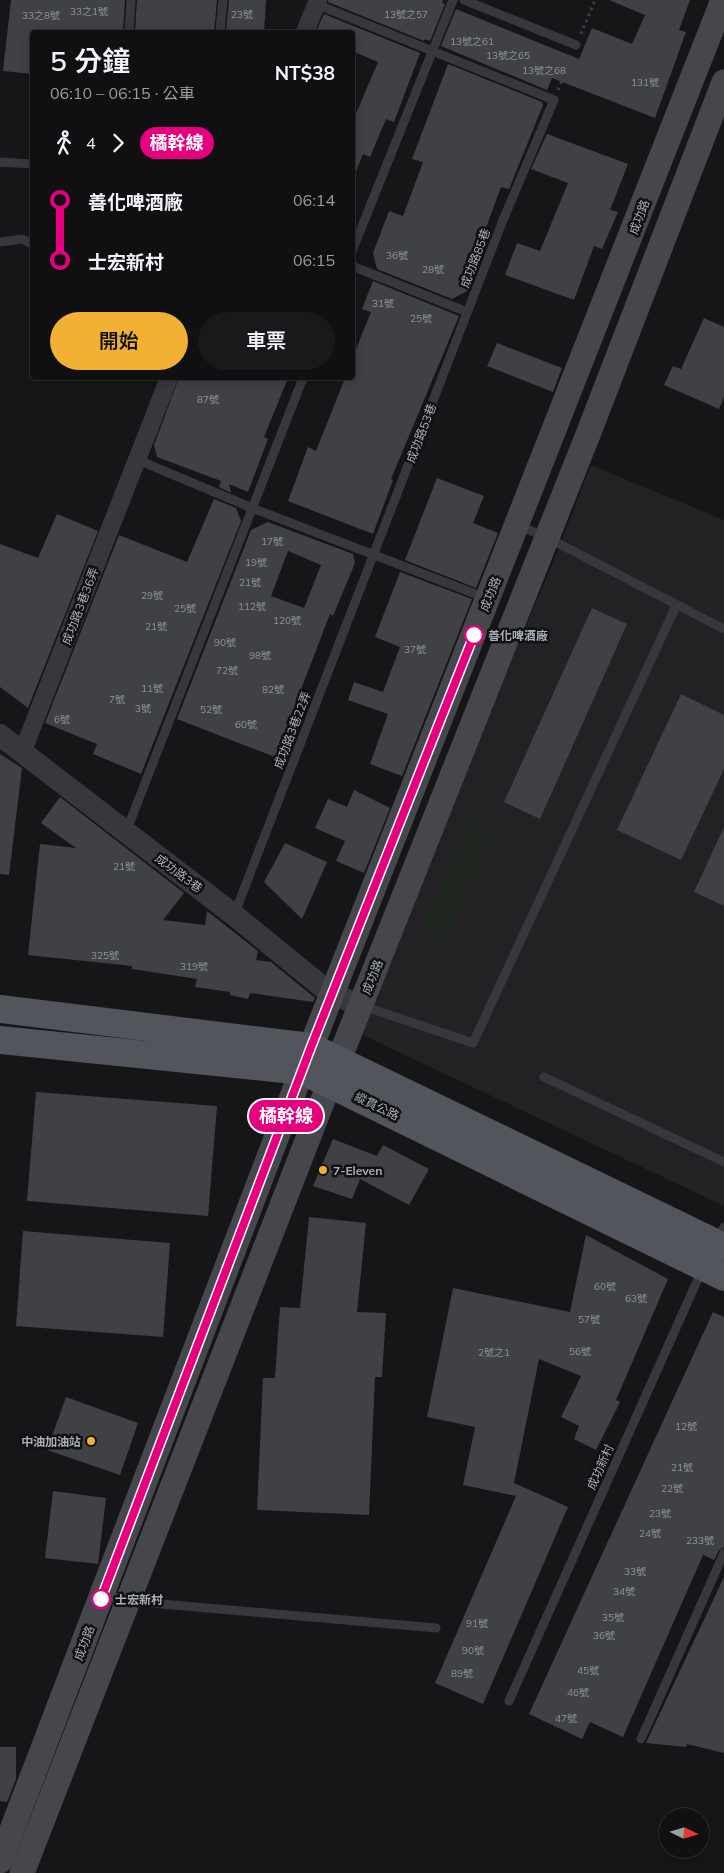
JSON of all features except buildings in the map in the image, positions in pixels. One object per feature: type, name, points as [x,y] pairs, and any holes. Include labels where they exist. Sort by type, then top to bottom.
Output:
[{"type":"main road","name":"成功路","points":[[0,1861],[331,994],[518,525],[723,0]]},
{"type":"main road","name":"成功路","points":[[22,1873],[724,82]]},
{"type":"main road","name":"縱貫公路","points":[[0,1009],[307,1059],[715,1253]]},
{"type":"main road","name":"縱貫公路","points":[[0,1040],[307,1059]]},
{"type":"street","points":[[306,30],[317,2]]},
{"type":"street","points":[[138,460],[168,380]]},
{"type":"street","name":"成功路3巷36弄","points":[[22,753],[138,460]]},
{"type":"street","name":"成功路3巷","points":[[0,735],[234,915],[331,994],[361,1005]]},
{"type":"lane","points":[[129,30],[131,0]]},
{"type":"lane","points":[[220,30],[223,0]]},
{"type":"lane","points":[[355,244],[453,0]]},
{"type":"lane","points":[[464,0],[576,45]]},
{"type":"lane","points":[[317,2],[432,51]]},
{"type":"lane","name":"成功路85巷","points":[[432,51],[554,100],[467,312]]},
{"type":"lane","points":[[0,162],[30,164]]},
{"type":"lane","points":[[0,242],[22,239],[30,243]]},
{"type":"lane","points":[[355,267],[467,312]]},
{"type":"lane","name":"成功路53巷","points":[[374,554],[467,312]]},
{"type":"lane","points":[[126,832],[302,380]]},
{"type":"lane","points":[[138,460],[252,508],[488,599]]},
{"type":"lane","points":[[518,525],[724,629]]},
{"type":"lane","name":"成功路3巷22弄","points":[[234,915],[374,554]]},
{"type":"lane","points":[[361,1005],[473,1042],[676,606]]},
{"type":"lane","points":[[544,1076],[724,1162]]},
{"type":"lane","name":"成功新村","points":[[509,1701],[715,1253]]},
{"type":"lane","points":[[641,1739],[720,1572],[724,1553]]},
{"type":"lane","points":[[103,1594],[128,1601],[436,1628]]},
{"type":"shaded area","points":[[591,465],[724,520],[724,1206],[354,1031],[552,565]]},
{"type":"shaded area","points":[[469,821],[494,832],[445,941],[421,930]]},
{"type":"bus line","name":"橘幹線","points":[[101,1599],[311,1047],[474,635]]},
{"type":"place","name":"善化啤酒廠","points":[[474,635]]},
{"type":"place","name":"7-Eleven","points":[[323,1170]]},
{"type":"place","name":"中油加油站","points":[[91,1441]]},
{"type":"place","name":"士宏新村","points":[[101,1599]]}]
